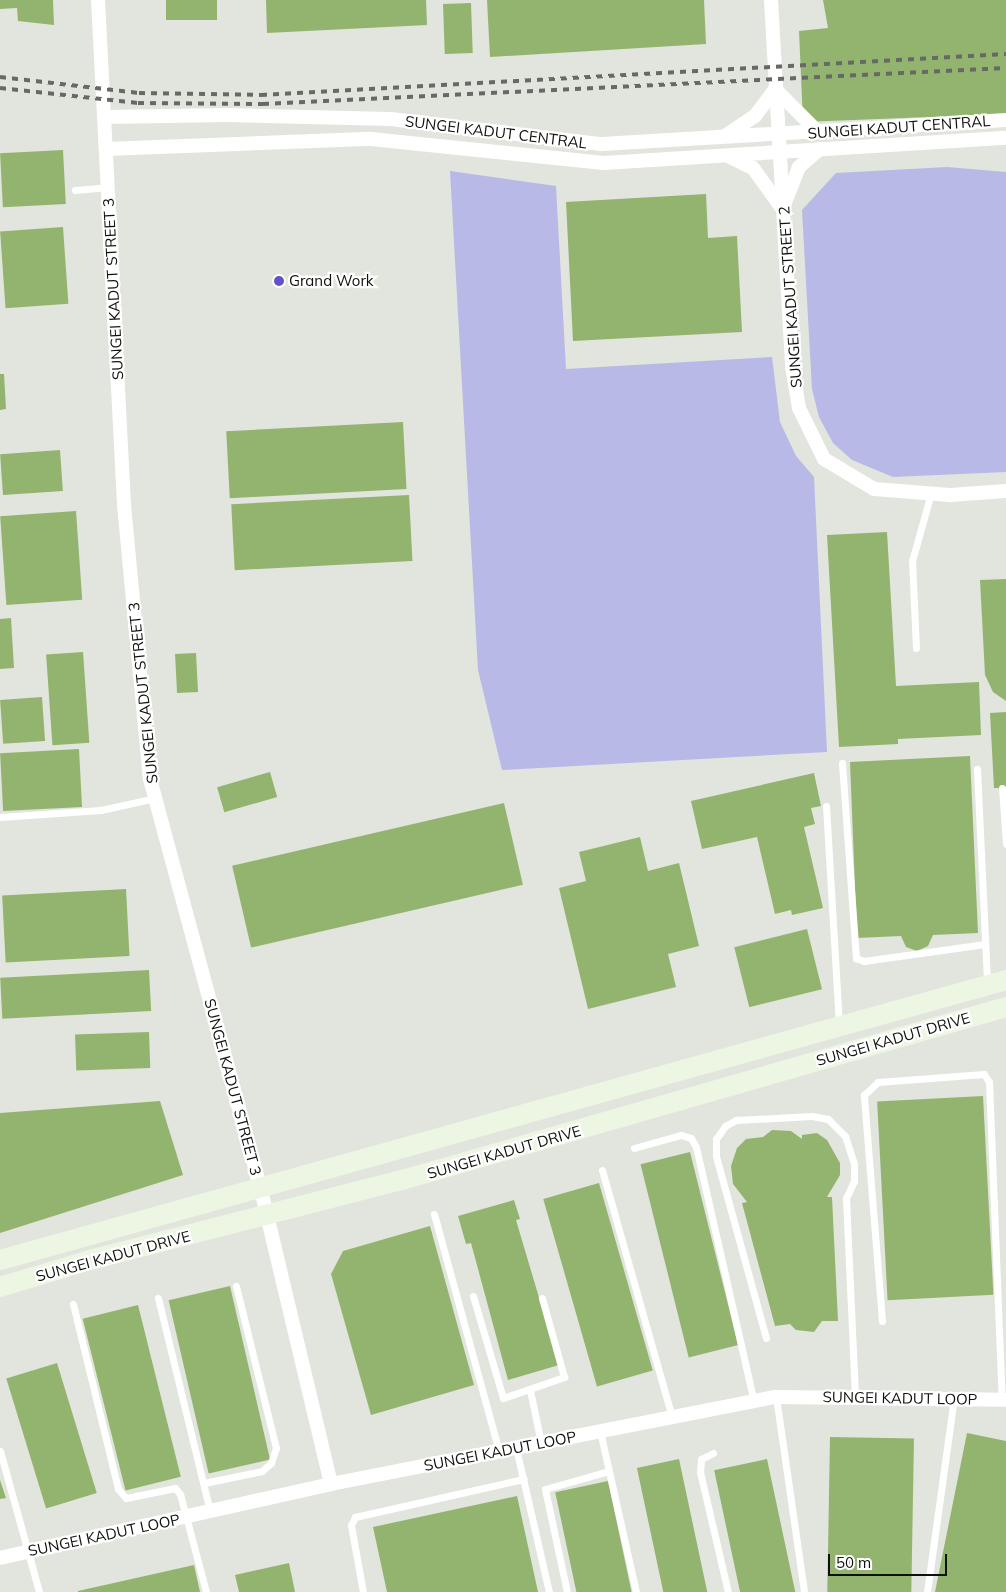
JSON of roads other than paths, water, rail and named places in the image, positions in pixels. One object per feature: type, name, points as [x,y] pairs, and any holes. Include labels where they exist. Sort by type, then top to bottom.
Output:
[{"type":"main road","name":"SUNGEI KADUT DRIVE","points":[[0,1260],[261,1190],[997,983]]},
{"type":"main road","name":"SUNGEI KADUT DRIVE","points":[[0,1288],[267,1214],[459,1164],[1006,1007]]},
{"type":"street","name":"SUNGEI KADUT STREET 3","points":[[98,0],[124,505],[155,798],[261,1190],[331,1484]]},
{"type":"street","name":"SUNGEI KADUT STREET 2","points":[[771,0],[778,153],[793,374],[799,408],[824,459],[874,489],[931,493],[1006,491]]},
{"type":"street","points":[[725,136],[755,116],[775,89],[818,132]]},
{"type":"street","name":"SUNGEI KADUT CENTRAL","points":[[105,117],[228,115],[392,119],[602,144],[1006,120]]},
{"type":"street","name":"SUNGEI KADUT CENTRAL","points":[[106,149],[362,139],[604,163],[728,157],[820,149],[1006,138]]},
{"type":"street","points":[[783,210],[799,167],[820,149]]},
{"type":"street","points":[[728,157],[753,168],[783,210]]},
{"type":"street","name":"SUNGEI KADUT LOOP","points":[[0,1558],[331,1484],[776,1397],[1004,1400]]},
{"type":"lane","points":[[75,190],[108,187]]},
{"type":"lane","points":[[916,648],[912,561],[931,493]]},
{"type":"lane","points":[[842,763],[856,958],[864,961],[985,944]]},
{"type":"lane","points":[[977,769],[985,944],[997,983]]},
{"type":"lane","points":[[1002,788],[1006,844]]},
{"type":"lane","points":[[0,817],[101,810],[155,798]]},
{"type":"lane","points":[[826,806],[839,1026]]},
{"type":"lane","points":[[882,1321],[864,1095],[878,1082],[984,1074],[989,1082],[1004,1400]]},
{"type":"lane","points":[[766,1338],[716,1156],[716,1139],[725,1126],[736,1120],[812,1116],[828,1119],[844,1136],[854,1164],[854,1181],[846,1198],[855,1397]]},
{"type":"lane","points":[[634,1148],[681,1135],[691,1138],[696,1147],[754,1402]]},
{"type":"lane","points":[[602,1170],[672,1417]]},
{"type":"lane","points":[[434,1214],[499,1451]]},
{"type":"lane","points":[[204,1483],[262,1470],[271,1463],[276,1448],[236,1286]]},
{"type":"lane","points":[[473,1296],[500,1397],[530,1390],[564,1377],[542,1298]]},
{"type":"lane","points":[[158,1298],[210,1511]]},
{"type":"lane","points":[[73,1304],[118,1488],[126,1498],[175,1488],[188,1516],[206,1592]]},
{"type":"lane","points":[[530,1390],[541,1443]]},
{"type":"lane","points":[[776,1397],[804,1592]]},
{"type":"lane","points":[[927,1592],[954,1398]]},
{"type":"lane","points":[[600,1431],[636,1592]]},
{"type":"lane","points":[[516,1448],[549,1592]]},
{"type":"lane","points":[[0,1451],[30,1551],[39,1592]]},
{"type":"lane","points":[[713,1453],[702,1459],[700,1472],[728,1592]]},
{"type":"lane","points":[[567,1592],[545,1489],[609,1471]]},
{"type":"lane","points":[[363,1592],[351,1525],[354,1516],[524,1479]]},
{"type":"railway","points":[[0,77],[139,93],[261,95],[1006,54]]},
{"type":"railway","points":[[0,88],[138,103],[263,104],[1006,68]]},
{"type":"place","name":"Grand Work","points":[[279,281]]}]
